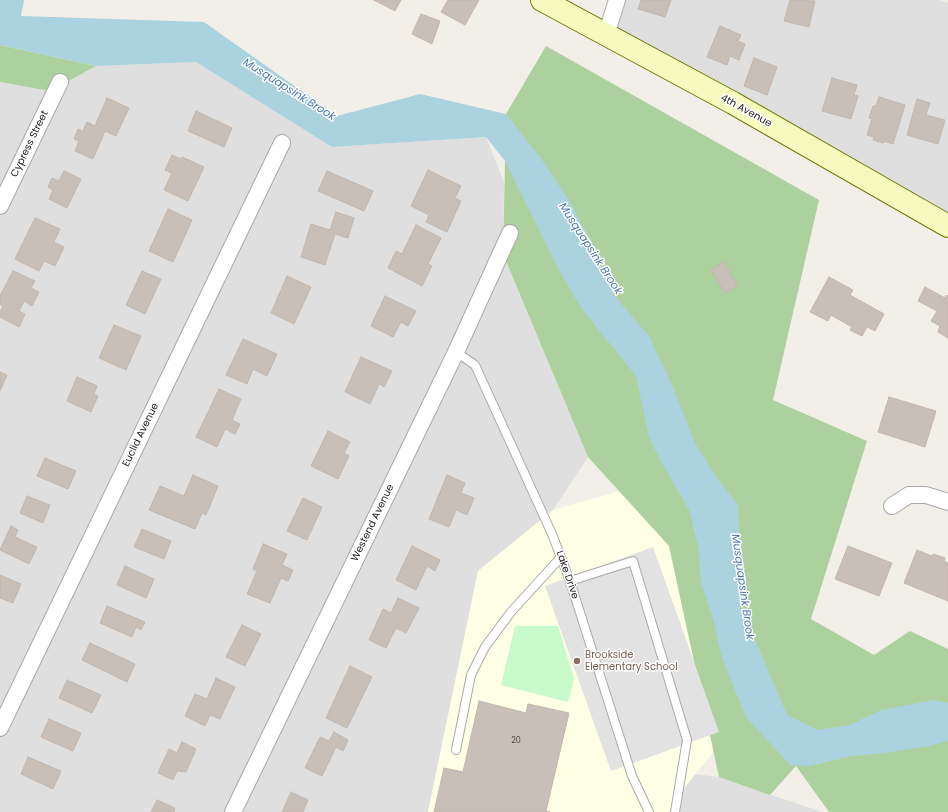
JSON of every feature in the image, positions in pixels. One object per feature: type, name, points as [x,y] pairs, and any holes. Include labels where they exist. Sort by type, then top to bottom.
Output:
[{"type":"main road","name":"4th Avenue","points":[[542,0],[733,103],[948,226]]},
{"type":"street","points":[[606,35],[616,0]]},
{"type":"street","name":"Cypress Street","points":[[0,206],[60,82]]},
{"type":"street","name":"Euclid Avenue","points":[[0,728],[282,143]]},
{"type":"street","name":"Westend Avenue","points":[[233,812],[456,352],[510,233]]},
{"type":"street","points":[[892,506],[909,495],[926,495],[948,502]]},
{"type":"lane","name":"Lake Drive","points":[[456,352],[475,365],[561,557],[632,776],[649,812]]},
{"type":"lane","points":[[456,750],[471,675],[485,647],[511,612],[561,557]]},
{"type":"lane","points":[[570,581],[633,560],[687,740],[674,812]]},
{"type":"shaded area","points":[[617,0],[939,0],[948,3],[948,226],[606,35]]},
{"type":"shaded area","points":[[196,62],[332,147],[486,137],[504,182],[503,254],[588,457],[553,510],[478,571],[428,812],[0,812],[0,82],[16,85],[96,66]]},
{"type":"shaded area","name":"Brookside Elementary School","points":[[619,491],[669,545],[714,751],[677,797],[675,812],[428,812],[478,571],[553,510]]},
{"type":"shaded area","points":[[653,547],[719,732],[611,771],[545,586]]},
{"type":"shaded area","points":[[676,772],[719,777],[822,812],[667,812]]},
{"type":"green space","points":[[0,45],[96,66],[50,91],[0,82]]},
{"type":"green space","points":[[546,46],[819,200],[773,400],[867,441],[811,619],[874,655],[910,631],[948,649],[948,812],[829,812],[796,766],[770,795],[719,777],[669,546],[588,457],[503,254],[506,114]]},
{"type":"green space","points":[[515,626],[558,626],[574,679],[568,702],[501,685]]},
{"type":"water","name":"Musquapsink Brook","points":[[0,0],[24,0],[21,16],[204,22],[337,116],[420,94],[506,114],[540,157],[572,205],[595,251],[613,294],[649,336],[673,387],[695,443],[718,480],[738,504],[740,546],[740,610],[756,642],[787,715],[818,730],[850,725],[881,710],[934,700],[948,703],[948,741],[929,746],[852,756],[809,766],[790,765],[746,717],[722,658],[713,619],[701,582],[698,547],[689,510],[659,458],[649,437],[636,376],[581,308],[559,270],[505,161],[486,137],[332,147],[196,62],[96,66],[0,45]]},
{"type":"building","points":[[374,0],[401,0],[395,11]]},
{"type":"building","points":[[448,0],[479,0],[465,25],[441,12]]},
{"type":"building","points":[[641,0],[671,0],[665,17],[638,9]]},
{"type":"building","points":[[790,0],[815,1],[809,27],[784,21]]},
{"type":"building","points":[[421,14],[440,21],[432,44],[412,34]]},
{"type":"building","points":[[720,26],[741,35],[738,41],[745,44],[739,60],[730,56],[727,65],[707,57]]},
{"type":"building","points":[[754,58],[777,67],[767,95],[744,86]]},
{"type":"building","points":[[832,78],[857,85],[854,95],[858,96],[851,119],[822,111]]},
{"type":"building","points":[[879,97],[905,105],[893,144],[873,140],[874,137],[867,135],[872,119],[869,118],[873,106],[876,106]]},
{"type":"building","points":[[107,98],[129,108],[116,136],[105,131],[93,159],[75,151],[79,141],[74,139],[78,129],[83,131],[87,122],[95,126]]},
{"type":"building","points":[[917,99],[930,103],[926,115],[945,120],[938,144],[907,135]]},
{"type":"building","points":[[196,111],[232,128],[224,147],[188,131]]},
{"type":"building","points":[[172,155],[181,159],[182,157],[204,167],[188,201],[164,190],[172,173],[165,170]]},
{"type":"building","points":[[428,170],[461,186],[455,198],[461,201],[447,232],[426,222],[429,215],[411,206]]},
{"type":"building","points":[[64,171],[81,179],[67,208],[49,199],[53,190],[48,187],[52,178],[59,181]]},
{"type":"building","points":[[327,171],[373,191],[364,211],[318,191]]},
{"type":"building","points":[[168,209],[192,220],[173,262],[149,251]]},
{"type":"building","points":[[336,212],[354,218],[348,238],[335,234],[325,265],[301,257],[311,224],[330,230]]},
{"type":"building","points":[[35,218],[60,229],[54,242],[64,247],[55,266],[44,261],[39,271],[15,259]]},
{"type":"building","points":[[416,225],[441,238],[428,264],[432,266],[422,286],[388,268],[396,251],[402,254]]},
{"type":"building","points":[[723,262],[738,286],[725,293],[711,270]]},
{"type":"building","points":[[13,271],[35,281],[31,288],[39,292],[32,306],[24,301],[19,311],[25,314],[19,327],[0,317],[0,312],[3,306],[0,304],[0,296]]},
{"type":"building","points":[[142,271],[161,279],[145,314],[126,305]]},
{"type":"building","points":[[287,276],[311,287],[294,324],[271,313]]},
{"type":"building","points":[[829,277],[853,290],[850,295],[884,314],[875,331],[867,327],[862,336],[850,330],[852,327],[831,315],[828,321],[810,312]]},
{"type":"building","points":[[925,287],[945,298],[946,295],[948,296],[948,338],[938,332],[940,326],[931,321],[937,311],[918,301]]},
{"type":"building","points":[[385,296],[416,311],[408,326],[401,322],[393,337],[371,326]]},
{"type":"building","points":[[114,325],[141,336],[126,370],[99,358]]},
{"type":"building","points":[[243,339],[277,354],[267,376],[253,369],[247,384],[226,375]]},
{"type":"building","points":[[361,357],[392,371],[384,387],[379,384],[370,404],[345,392]]},
{"type":"building","points":[[0,372],[7,375],[0,391]]},
{"type":"building","points":[[77,377],[97,386],[94,394],[98,396],[91,412],[67,401]]},
{"type":"building","points":[[219,389],[241,399],[232,420],[240,424],[235,434],[225,429],[217,447],[196,437]]},
{"type":"building","points":[[889,397],[936,411],[925,447],[878,432]]},
{"type":"building","points":[[328,431],[350,442],[344,453],[349,456],[338,479],[311,466]]},
{"type":"building","points":[[45,458],[76,471],[68,489],[37,476]]},
{"type":"building","points":[[193,475],[218,486],[206,515],[202,513],[195,529],[149,510],[160,486],[184,496]]},
{"type":"building","points":[[447,475],[465,483],[461,493],[474,498],[467,515],[456,510],[449,527],[429,519]]},
{"type":"building","points":[[27,496],[50,505],[43,523],[20,513]]},
{"type":"building","points":[[303,498],[322,507],[307,540],[287,531]]},
{"type":"building","points":[[11,526],[18,530],[15,537],[37,547],[29,564],[0,550]]},
{"type":"building","points":[[142,529],[171,541],[164,559],[134,547]]},
{"type":"building","points":[[263,544],[287,554],[282,565],[293,570],[288,581],[281,578],[270,603],[247,594],[257,571],[253,569]]},
{"type":"building","points":[[412,546],[440,560],[435,571],[427,566],[416,590],[396,580]]},
{"type":"building","points":[[848,546],[892,563],[879,596],[835,579]]},
{"type":"building","points":[[917,550],[932,556],[933,554],[945,558],[944,561],[948,563],[948,601],[904,583]]},
{"type":"building","points":[[125,566],[154,579],[146,598],[117,585]]},
{"type":"building","points":[[0,575],[21,584],[13,603],[0,598]]},
{"type":"building","points":[[398,598],[419,608],[406,633],[396,628],[386,648],[369,640],[383,609],[391,613]]},
{"type":"building","points":[[107,606],[145,622],[141,630],[136,627],[132,637],[100,623]]},
{"type":"building","points":[[242,625],[261,634],[245,666],[226,657]]},
{"type":"building","points":[[90,643],[135,664],[127,682],[82,660]]},
{"type":"building","points":[[350,666],[372,677],[347,728],[326,718]]},
{"type":"building","points":[[216,678],[235,687],[220,719],[210,715],[205,726],[185,716],[195,694],[207,699]]},
{"type":"building","points":[[67,680],[101,695],[92,713],[59,698]]},
{"type":"building","points":[[479,701],[526,713],[528,704],[569,713],[546,811],[550,812],[434,812],[444,768],[463,772]]},
{"type":"building","points":[[49,719],[81,733],[73,751],[41,737]]},
{"type":"building","points":[[334,732],[348,740],[343,751],[336,747],[322,776],[305,768],[320,737],[329,741]]},
{"type":"building","points":[[182,742],[196,749],[186,772],[177,771],[173,780],[158,773],[169,749],[177,753]]},
{"type":"building","points":[[28,757],[61,771],[53,789],[21,774]]},
{"type":"building","points":[[291,792],[308,800],[303,812],[282,812]]},
{"type":"building","points":[[157,800],[175,808],[174,812],[151,812]]},
{"type":"place","name":"Brookside Elementary School","points":[[577,661]]}]
